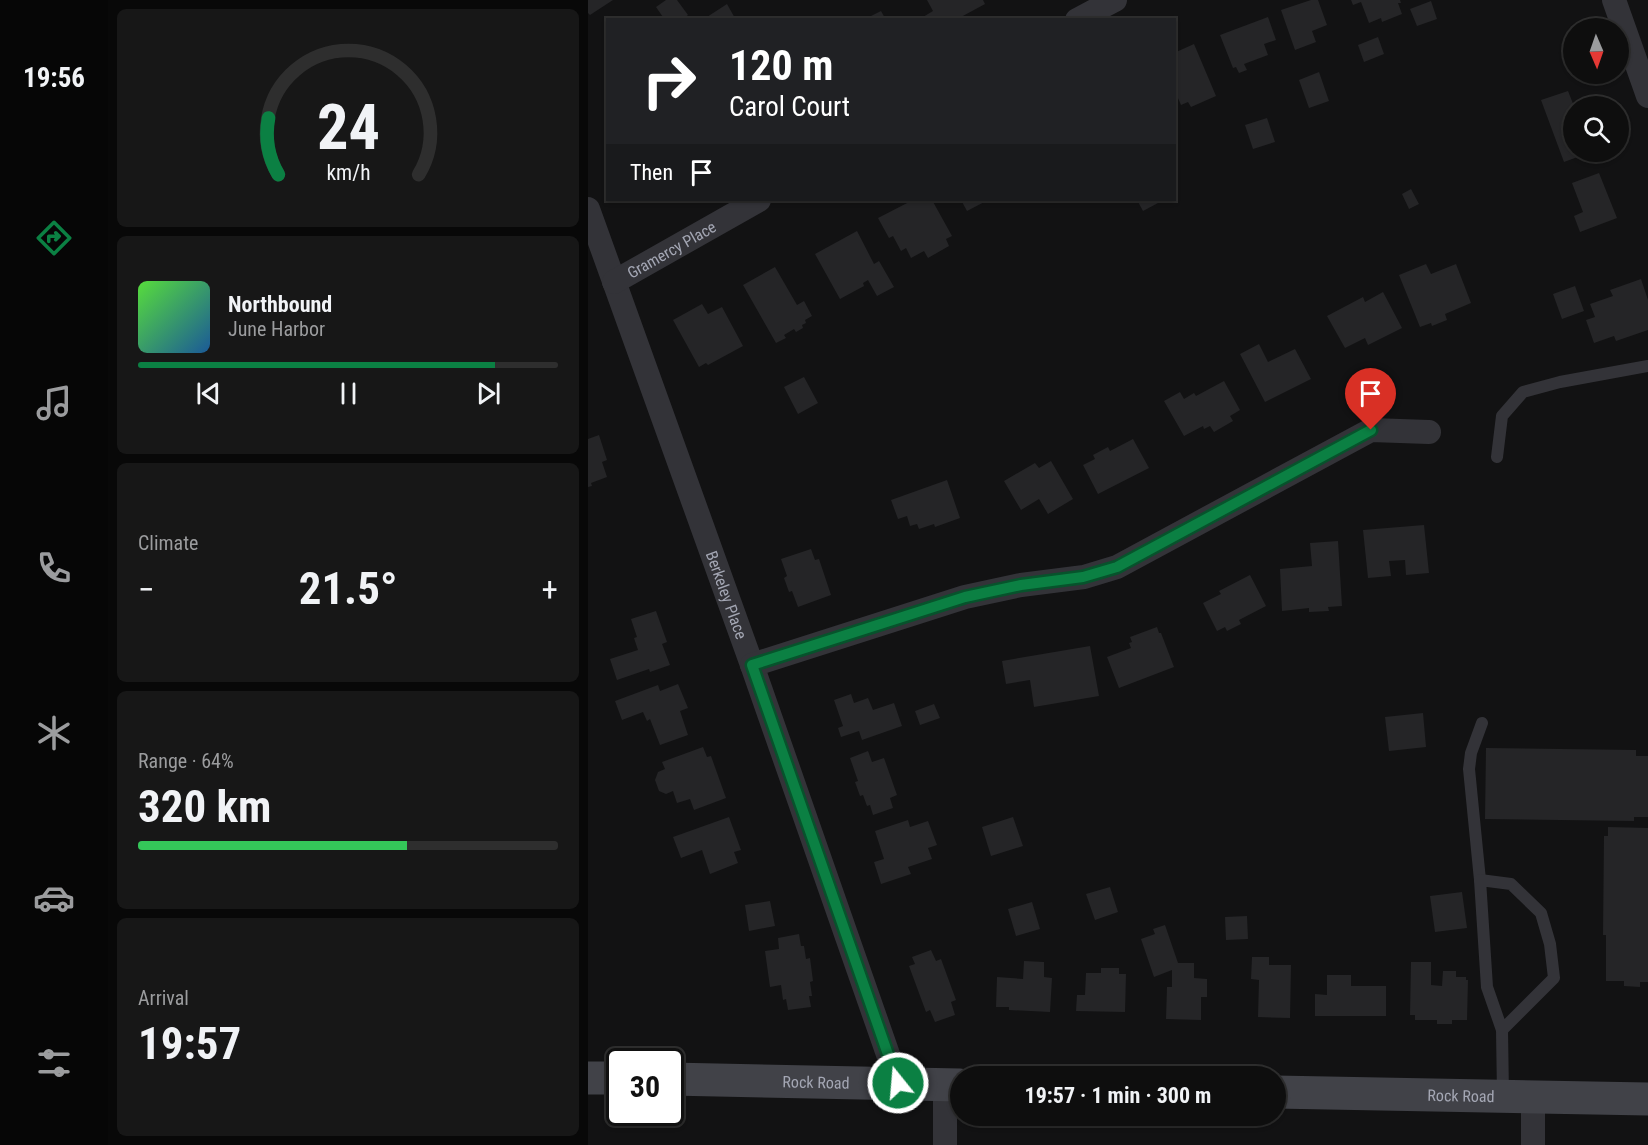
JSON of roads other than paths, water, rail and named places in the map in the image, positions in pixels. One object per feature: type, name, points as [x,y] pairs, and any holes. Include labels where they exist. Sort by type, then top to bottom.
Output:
[{"type":"street","points":[[1081,18],[1115,0]]},
{"type":"street","points":[[1614,0],[1648,96]]},
{"type":"street","name":"Gramercy Place","points":[[614,282],[757,201]]},
{"type":"street","name":"Berkeley Place","points":[[588,209],[752,665],[898,1083]]},
{"type":"street","points":[[752,665],[965,597],[1021,585],[1083,577],[1117,567],[1371,430],[1429,432]]},
{"type":"street","points":[[588,1078],[606,1078]]},
{"type":"street","name":"Rock Road","points":[[684,1079],[950,1085]]},
{"type":"street","name":"Rock Road","points":[[1286,1092],[1648,1099]]},
{"type":"street","points":[[1518,1097],[1533,1145]]},
{"type":"street","points":[[945,1145],[950,1102]]},
{"type":"lane","points":[[1497,457],[1502,417],[1523,392],[1560,382],[1648,366]]},
{"type":"lane","points":[[1482,723],[1471,753],[1469,769],[1480,880],[1487,987],[1502,1030],[1518,1097]]},
{"type":"lane","points":[[1480,880],[1511,884],[1541,913],[1550,944],[1554,978],[1502,1030]]}]
